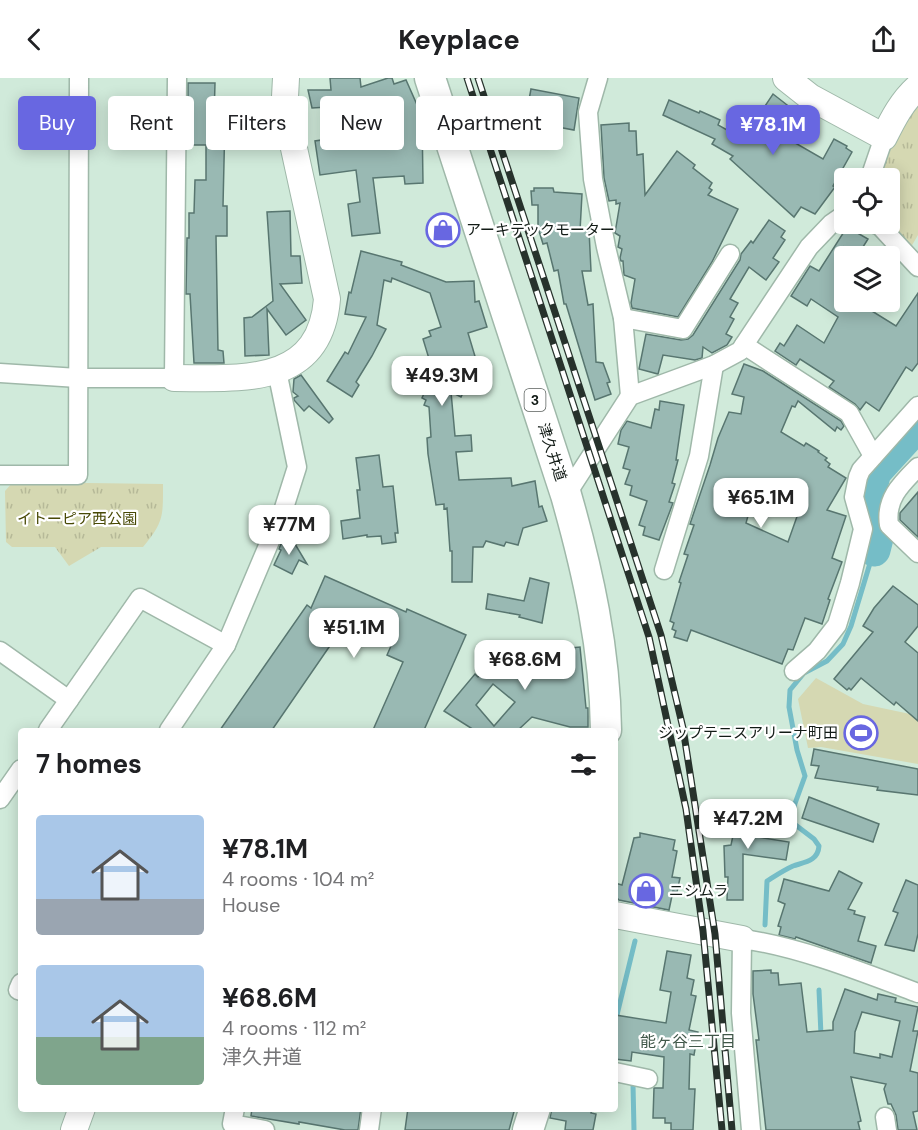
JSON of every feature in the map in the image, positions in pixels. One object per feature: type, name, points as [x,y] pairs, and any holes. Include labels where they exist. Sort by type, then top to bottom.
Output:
[{"type":"main road","name":"津久井道","points":[[429,78],[566,495],[581,548],[593,601],[605,687],[606,728]]},
{"type":"main road","points":[[528,1130],[534,1112]]},
{"type":"street","points":[[0,476],[78,476],[79,78]]},
{"type":"street","points":[[174,378],[177,78]]},
{"type":"street","points":[[0,373],[78,378],[262,376],[293,363],[315,344],[326,317],[327,299],[288,121],[285,97],[286,78]]},
{"type":"street","points":[[598,78],[588,112],[593,179],[623,318],[630,396]]},
{"type":"street","points":[[786,78],[810,97],[884,137]]},
{"type":"street","points":[[873,168],[884,137],[896,114],[904,101],[918,87]]},
{"type":"street","points":[[566,495],[630,396],[714,365],[740,351],[809,247],[834,222]]},
{"type":"street","points":[[887,234],[918,267]]},
{"type":"street","points":[[623,318],[683,329],[730,254]]},
{"type":"street","points":[[744,345],[849,413],[873,456]]},
{"type":"street","points":[[664,570],[699,456],[714,365]]},
{"type":"street","points":[[170,728],[225,645],[284,508],[297,467],[277,371]]},
{"type":"street","points":[[918,406],[861,470],[854,497],[876,524],[889,525],[918,553]]},
{"type":"street","points":[[794,671],[817,651],[837,625],[850,583],[876,524],[895,492],[918,467]]},
{"type":"street","points":[[49,728],[140,598],[225,645]]},
{"type":"street","points":[[0,651],[69,700]]},
{"type":"street","points":[[0,799],[18,773]]},
{"type":"street","points":[[618,916],[757,941],[828,962],[918,993]]},
{"type":"street","points":[[742,939],[741,1013],[751,1130]]},
{"type":"street","points":[[618,1073],[648,1080]]},
{"type":"street","points":[[74,1130],[81,1112]]},
{"type":"street","points":[[234,1112],[232,1124],[265,1130]]},
{"type":"street","points":[[369,1130],[371,1112]]},
{"type":"green space","points":[[918,101],[918,235],[911,247],[899,234],[900,168],[882,168],[905,116]]},
{"type":"green space","name":"イトーピア西公園","points":[[13,482],[163,484],[161,518],[159,525],[143,547],[101,547],[69,566],[55,547],[12,547],[6,542],[5,491]]},
{"type":"green space","name":"ジップテニスアリーナ町田","points":[[816,678],[863,704],[910,714],[918,720],[918,764],[821,747],[808,748],[798,699]]},
{"type":"building","points":[[330,78],[360,78],[361,87],[388,78],[392,78],[394,84],[406,80],[416,102],[416,150],[423,150],[423,183],[405,184],[404,176],[373,178],[380,233],[352,236],[348,204],[360,202],[356,170],[320,175],[315,141],[320,140],[320,150],[404,150],[404,96],[320,96],[320,108],[312,108],[308,90],[331,90]]},
{"type":"building","points":[[188,83],[215,83],[215,96],[206,96],[206,145],[194,145],[194,96],[188,96]]},
{"type":"building","points":[[531,89],[579,98],[574,130],[563,128],[563,96],[530,96]]},
{"type":"building","points":[[773,94],[791,108],[776,126],[793,136],[790,140],[823,159],[834,139],[847,146],[846,148],[852,152],[843,168],[834,168],[834,188],[815,214],[801,207],[794,217],[730,159],[733,156],[712,144],[715,139],[663,115],[669,100],[720,120],[718,125],[743,139]]},
{"type":"building","points":[[629,123],[629,131],[636,131],[637,155],[643,154],[645,195],[677,151],[695,165],[693,168],[712,183],[709,188],[712,190],[708,195],[738,209],[712,262],[678,317],[632,308],[635,279],[624,275],[623,261],[620,258],[622,249],[618,247],[620,236],[615,233],[620,203],[616,204],[616,200],[609,201],[604,178],[601,125]]},
{"type":"building","points":[[206,150],[224,150],[223,206],[227,206],[227,236],[216,236],[218,350],[223,351],[224,363],[194,363],[190,294],[186,294],[189,213],[194,213],[195,180],[206,180]]},
{"type":"building","points":[[534,188],[553,188],[554,192],[582,194],[580,231],[589,230],[591,271],[582,271],[588,305],[593,304],[596,362],[603,363],[610,382],[607,383],[611,394],[595,400],[566,304],[564,304],[558,270],[554,271],[547,243],[543,244],[538,228],[538,205],[532,205],[531,191],[534,191]]},
{"type":"building","points":[[290,211],[291,256],[300,256],[302,283],[280,284],[306,320],[286,335],[267,309],[269,355],[245,356],[244,318],[252,317],[273,301],[267,212]]},
{"type":"building","points":[[769,220],[785,231],[781,237],[785,240],[773,258],[779,262],[766,280],[749,267],[730,299],[738,303],[730,317],[734,319],[726,334],[732,337],[727,345],[712,353],[703,347],[702,358],[695,360],[663,355],[658,374],[639,369],[646,334],[681,340],[693,335],[740,260],[741,254],[751,241],[753,243]]},
{"type":"building","points":[[843,234],[859,234],[868,239],[864,246],[835,246]]},
{"type":"building","points":[[834,247],[834,312],[873,312],[896,326],[918,293],[918,363],[912,371],[906,367],[879,411],[866,402],[860,410],[855,404],[829,387],[834,381],[800,359],[796,365],[775,351],[780,343],[784,346],[797,325],[824,343],[838,317],[811,299],[807,306],[791,296],[810,266],[819,271]]},
{"type":"building","points":[[361,251],[402,262],[401,265],[446,282],[474,281],[475,302],[479,301],[487,327],[468,333],[477,363],[461,397],[451,392],[455,436],[471,435],[472,451],[456,452],[459,480],[511,478],[512,486],[535,481],[539,507],[542,506],[547,521],[523,528],[518,545],[506,542],[504,546],[486,541],[483,547],[473,547],[472,582],[452,582],[452,551],[450,551],[447,508],[444,509],[444,504],[436,505],[428,454],[427,438],[431,437],[429,407],[424,405],[426,400],[422,398],[426,389],[405,385],[409,358],[430,362],[423,339],[431,336],[429,331],[441,327],[430,293],[392,278],[391,282],[384,280],[377,325],[386,329],[356,382],[359,385],[352,397],[327,381],[345,352],[348,354],[366,317],[345,314]]},
{"type":"building","points":[[744,364],[763,371],[841,421],[844,426],[841,430],[837,427],[835,431],[798,401],[795,407],[792,406],[781,432],[804,446],[806,443],[819,451],[827,458],[825,460],[830,464],[828,467],[846,478],[827,510],[846,516],[832,558],[842,562],[828,599],[830,600],[822,624],[805,618],[793,650],[788,649],[782,664],[691,630],[687,641],[674,637],[676,631],[672,629],[674,623],[670,621],[688,555],[684,554],[694,525],[690,524],[718,438],[729,412],[741,414],[744,397],[732,394]],"holes":[[[755,491],[800,508],[788,542],[746,523]]]},
{"type":"building","points":[[301,375],[333,419],[329,423],[309,406],[304,411],[294,400],[298,396],[293,392],[294,379]]},
{"type":"building","points":[[660,401],[684,405],[676,460],[678,460],[672,483],[675,484],[669,502],[673,503],[659,540],[643,535],[645,527],[639,525],[647,501],[630,495],[632,486],[625,484],[630,470],[623,468],[629,447],[618,444],[621,430],[627,421],[651,428],[655,409],[659,410]]},
{"type":"building","points":[[379,455],[383,487],[393,486],[398,533],[395,533],[396,542],[382,544],[381,536],[367,537],[367,535],[343,539],[341,521],[360,518],[357,490],[360,490],[356,458]]},
{"type":"building","points":[[918,492],[918,537],[900,520],[900,513]]},
{"type":"building","points":[[289,534],[307,564],[299,560],[292,574],[274,565],[284,536],[287,538]]},
{"type":"building","points":[[325,576],[406,612],[407,609],[466,635],[425,728],[374,728],[403,662],[387,655],[391,646],[358,632],[354,641],[338,634],[273,728],[221,728],[307,605],[311,608]]},
{"type":"building","points":[[530,578],[549,583],[542,623],[519,617],[520,615],[486,609],[488,594],[524,601]]},
{"type":"building","points":[[893,586],[918,605],[918,626],[905,642],[918,653],[918,721],[896,702],[894,705],[861,678],[851,690],[849,688],[847,690],[834,679],[873,632],[863,626],[874,608]]},
{"type":"building","points":[[507,643],[518,653],[580,647],[586,708],[588,708],[588,727],[570,727],[532,717],[520,728],[471,728],[444,711],[475,674],[478,677]],"holes":[[[493,684],[515,702],[494,726],[476,705]]]},
{"type":"building","points":[[814,749],[918,769],[918,795],[815,778],[819,766],[811,765]]},
{"type":"building","points":[[809,797],[879,824],[873,842],[802,818]]},
{"type":"building","points":[[739,807],[760,812],[757,837],[789,842],[786,860],[743,854],[743,900],[727,900],[728,877],[725,877],[724,846],[731,845]]},
{"type":"building","points":[[640,833],[675,840],[673,850],[677,851],[672,877],[680,878],[677,892],[673,891],[669,910],[618,899],[618,884],[622,885],[634,838],[640,837]]},
{"type":"building","points":[[839,871],[862,883],[848,909],[855,911],[854,914],[865,917],[858,941],[876,946],[871,963],[796,937],[795,939],[779,935],[781,927],[778,926],[785,904],[778,901],[784,879],[829,891]]},
{"type":"building","points":[[906,880],[918,885],[918,934],[914,951],[885,945],[898,913],[893,911]]},
{"type":"building","points":[[667,951],[691,955],[687,978],[694,980],[691,995],[696,996],[689,1030],[698,1032],[694,1055],[690,1054],[689,1089],[695,1089],[693,1130],[671,1130],[671,1123],[665,1123],[665,1118],[653,1118],[654,1088],[663,1088],[664,1057],[632,1052],[631,1061],[618,1059],[618,1015],[666,1023],[671,992],[660,990]]},
{"type":"building","points":[[771,970],[771,973],[778,973],[779,985],[801,983],[807,1032],[833,1030],[833,1022],[845,989],[877,1000],[878,994],[896,998],[895,1002],[918,1007],[913,1031],[918,1031],[910,1071],[918,1073],[918,1111],[913,1112],[917,1130],[898,1130],[896,1115],[891,1104],[888,1104],[884,1089],[886,1084],[851,1077],[861,1121],[858,1122],[860,1130],[766,1130],[756,1040],[759,1040],[753,994],[753,971]],"holes":[[[862,1012],[900,1021],[892,1057],[880,1054],[880,1058],[854,1053],[855,1032]]]},
{"type":"building","points":[[252,1112],[360,1112],[358,1130],[251,1116]]},
{"type":"building","points":[[407,1112],[514,1112],[509,1130],[405,1130]]},
{"type":"building","points":[[551,1112],[596,1114],[593,1130],[565,1130],[566,1121],[550,1118]]},
{"type":"waterway","points":[[874,550],[879,530],[870,507],[870,490],[875,472],[918,425]]},
{"type":"waterway","points":[[765,925],[767,881],[813,858],[819,846],[814,839],[789,820],[805,776],[797,750],[789,707],[790,690],[804,673],[827,661],[843,644],[851,626],[874,550]]},
{"type":"waterway","points":[[618,1011],[635,941]]},
{"type":"waterway","points":[[819,990],[821,1035]]},
{"type":"waterway","points":[[631,1083],[633,1084],[634,1130]]},
{"type":"railway","points":[[467,78],[649,637],[686,809],[703,931],[722,1130]]},
{"type":"railway","points":[[478,78],[661,635],[683,728],[715,934],[732,1130]]},
{"type":"place","name":"アーキテックモーター","points":[[443,230]]},
{"type":"place","name":"ジップテニスアリーナ町田","points":[[861,733]]},
{"type":"place","name":"ニシムラ","points":[[646,891]]},
{"type":"district","name":"能ヶ谷三丁目","points":[[688,1041]]}]
